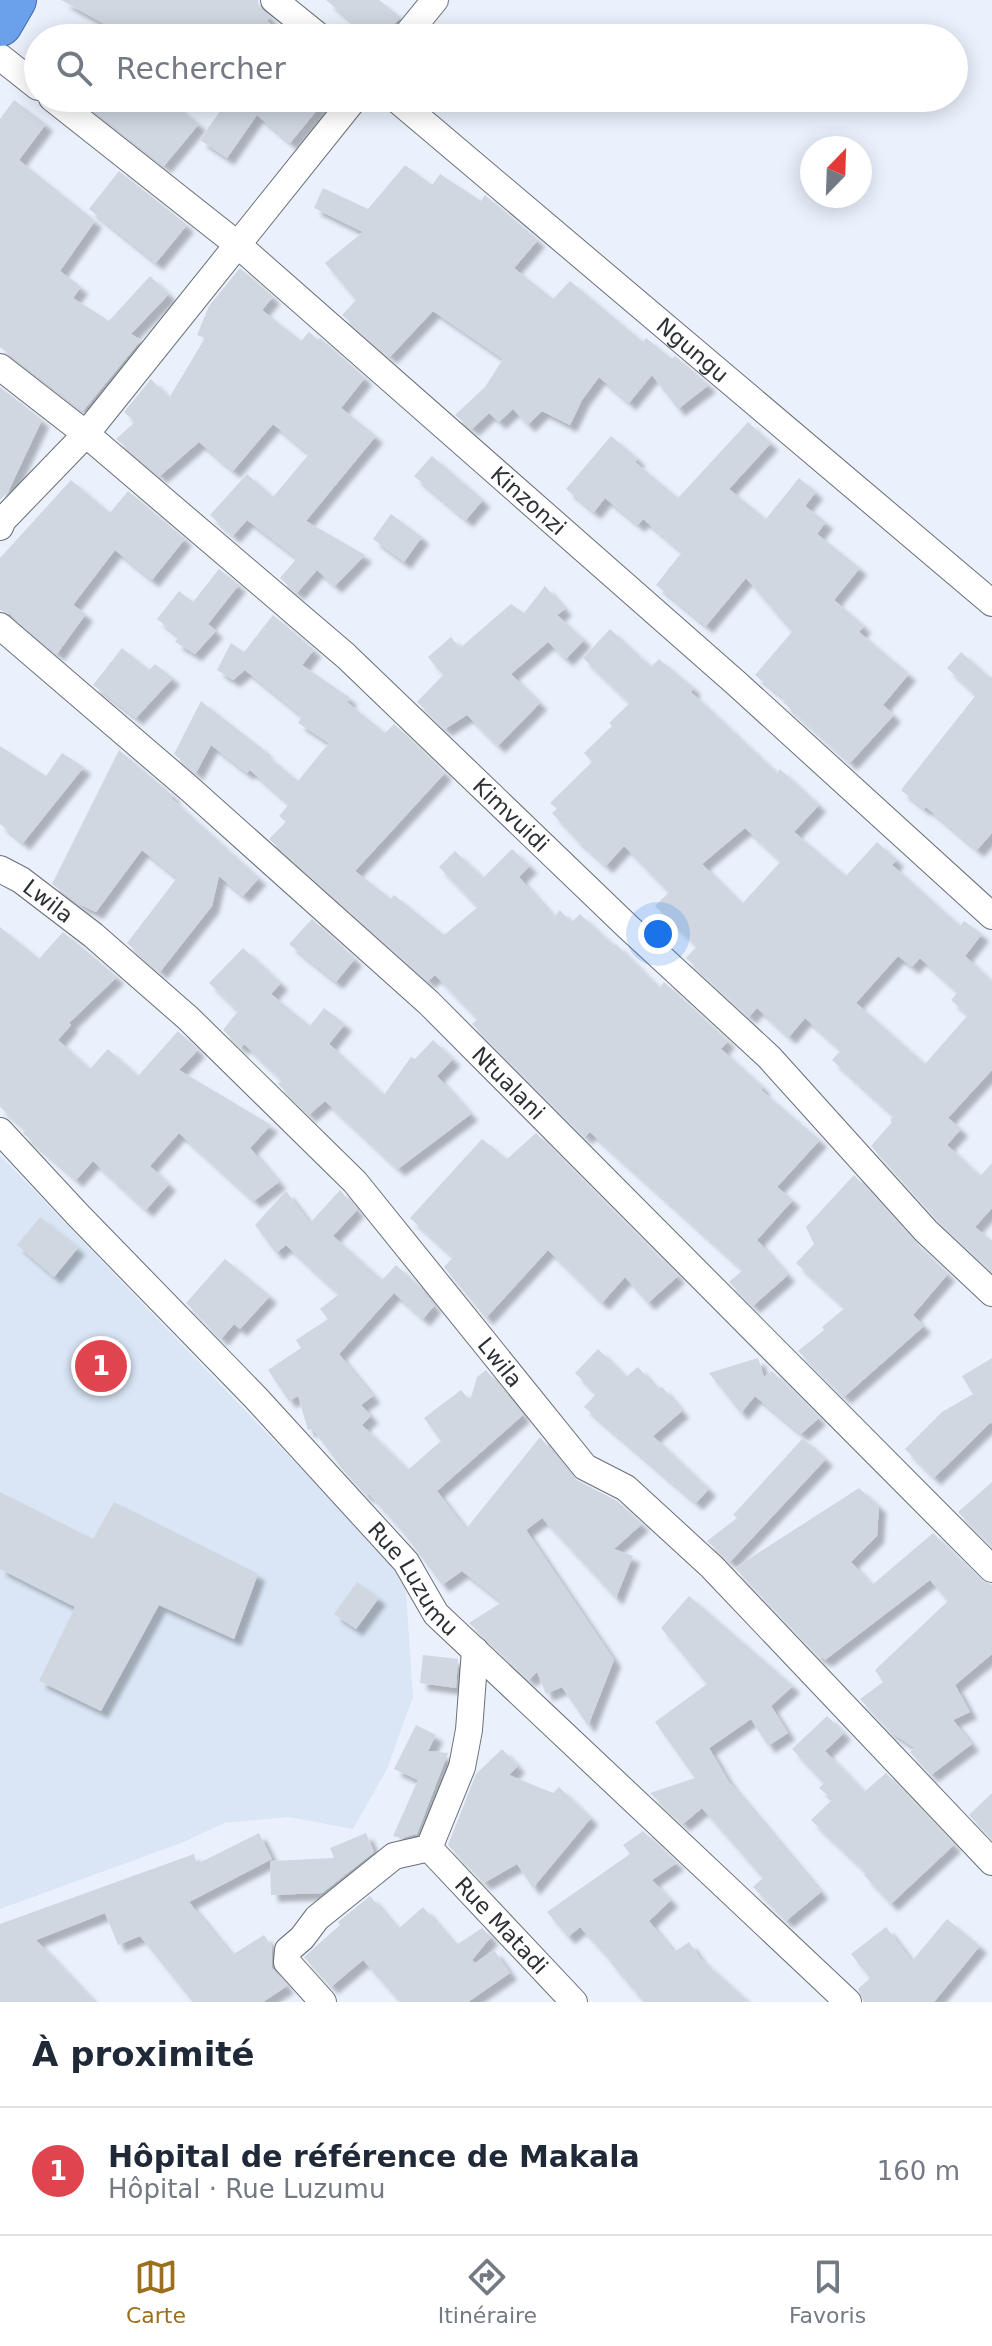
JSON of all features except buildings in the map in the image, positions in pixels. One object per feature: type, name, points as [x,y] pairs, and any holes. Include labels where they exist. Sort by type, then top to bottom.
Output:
[{"type":"highway","points":[[0,24],[14,0]]},
{"type":"street","points":[[274,0],[304,24]]},
{"type":"street","points":[[415,24],[435,0]]},
{"type":"street","points":[[0,57],[24,76]]},
{"type":"street","name":"Kinzonzi","points":[[70,112],[238,245],[736,683],[992,916]]},
{"type":"street","points":[[0,527],[3,520],[86,434],[344,112]]},
{"type":"street","name":"Ngungu","points":[[412,112],[992,603]]},
{"type":"street","name":"Kimvuidi","points":[[0,367],[86,434],[346,656],[627,926],[769,1057],[926,1231],[992,1293]]},
{"type":"street","name":"Ntualani","points":[[0,626],[191,790],[429,1003],[992,1569]]},
{"type":"street","name":"Lwila","points":[[0,869],[21,880],[93,935],[188,1018],[355,1182],[585,1467],[626,1488],[712,1567],[992,1862]]},
{"type":"street","name":"Rue Luzumu","points":[[0,1131],[256,1398],[406,1562],[436,1614],[848,2002]]},
{"type":"street","points":[[323,2002],[287,1962],[288,1950],[317,1918],[394,1856],[429,1848],[462,1767],[469,1730],[475,1650]]},
{"type":"street","name":"Rue Matadi","points":[[429,1848],[574,2002]]},
{"type":"shaded area","points":[[0,1155],[405,1577],[413,1697],[387,1769],[353,1829],[288,1817],[224,1823],[184,1842],[0,1909]]},
{"type":"place","name":"Hôpital de référence de Makala","points":[[101,1366]]}]
